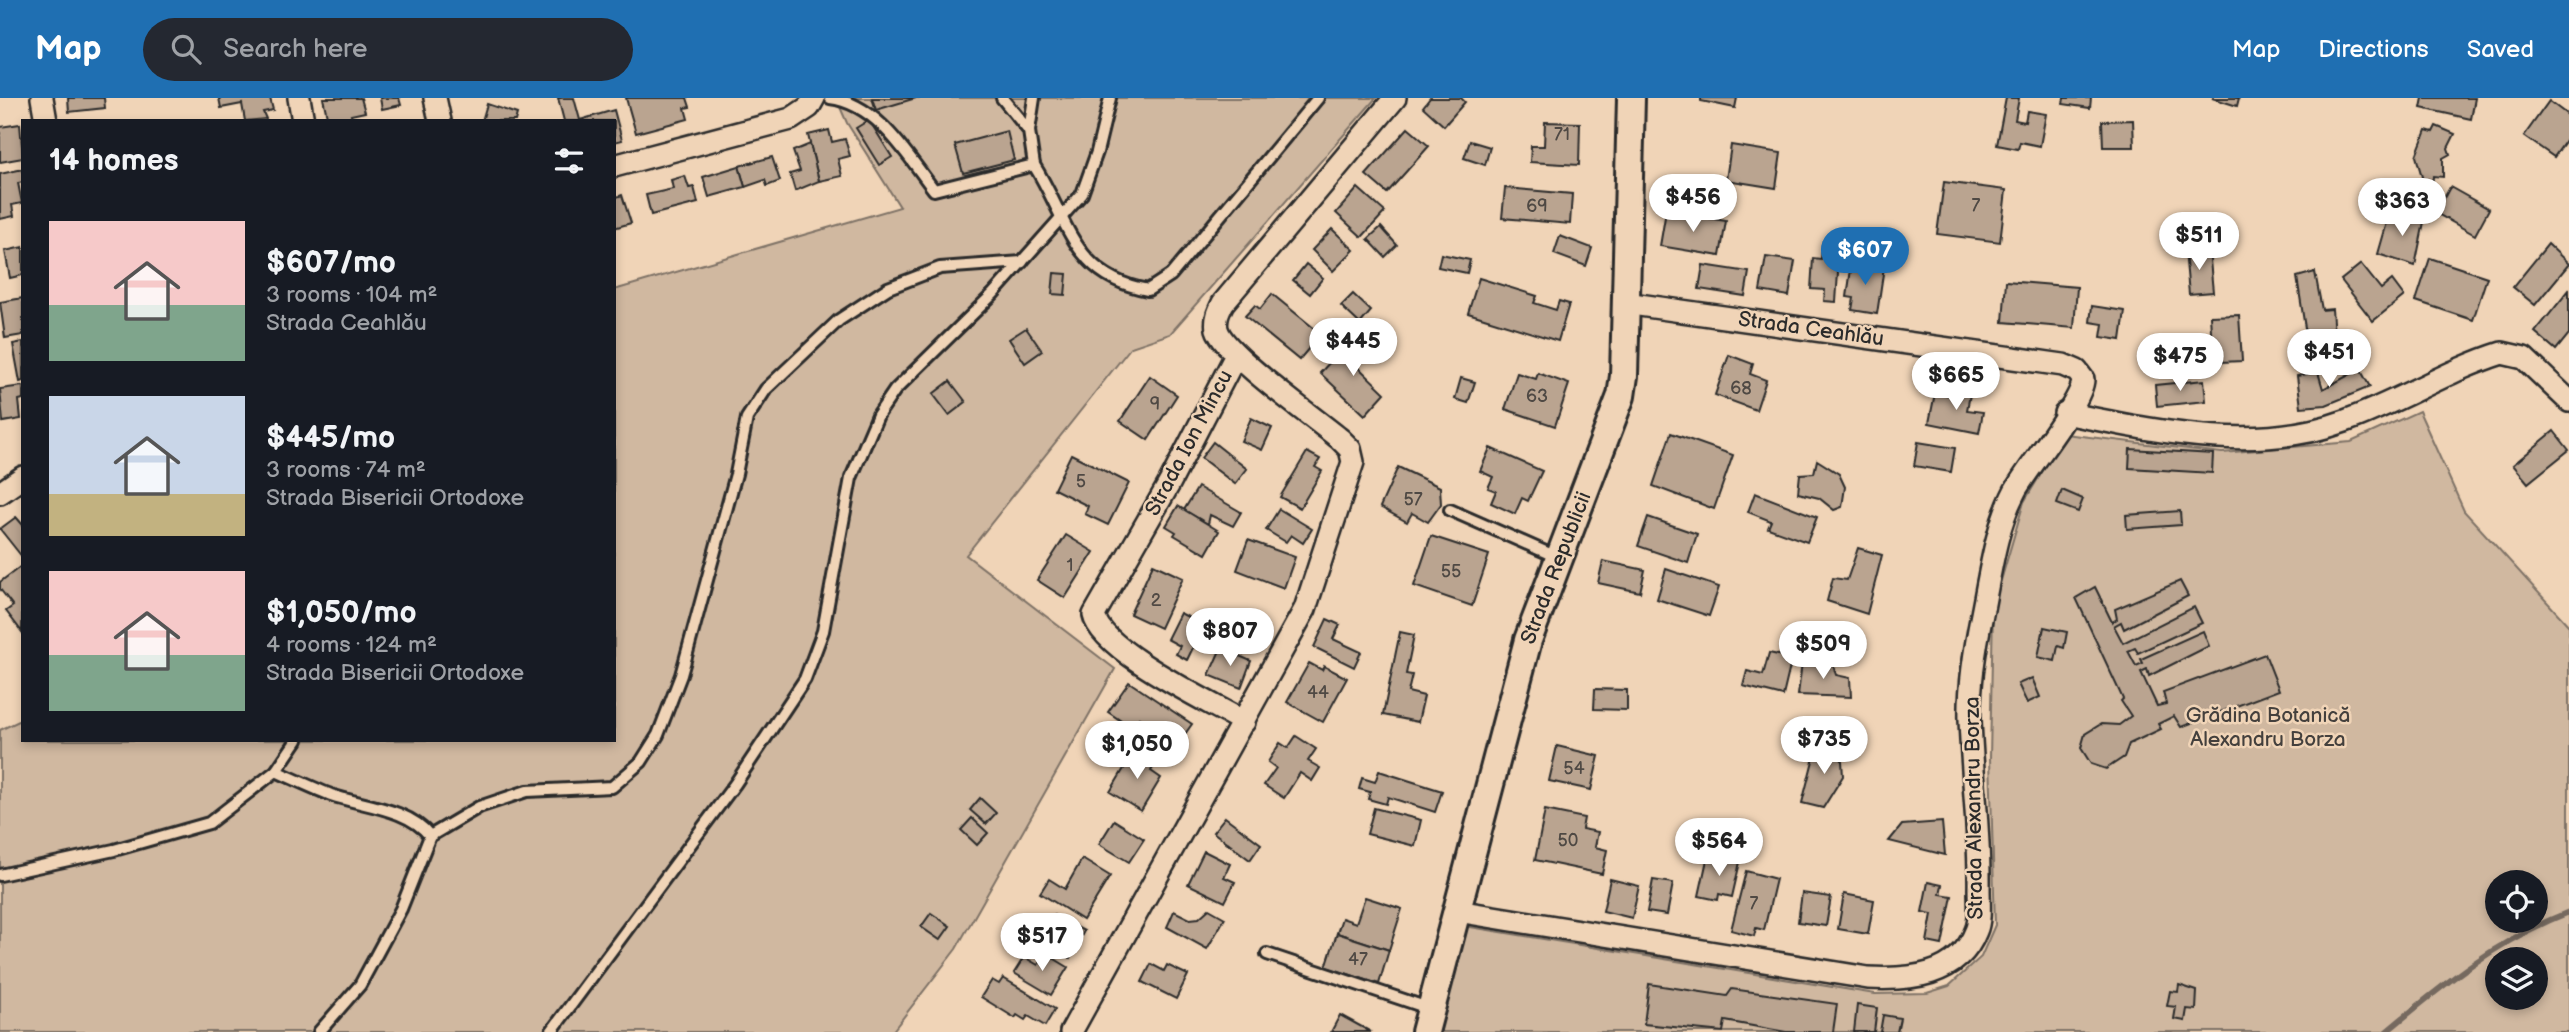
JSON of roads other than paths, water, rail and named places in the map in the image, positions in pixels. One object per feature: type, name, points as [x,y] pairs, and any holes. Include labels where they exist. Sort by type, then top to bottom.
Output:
[{"type":"street","points":[[42,98],[46,119]]},
{"type":"street","points":[[299,98],[303,119]]},
{"type":"street","points":[[435,98],[440,119]]},
{"type":"street","points":[[616,165],[791,119],[809,107],[814,98]]},
{"type":"street","name":"Strada Ion Mincu","points":[[1244,722],[1134,659],[1096,626],[1094,615],[1169,484],[1236,355],[1217,329],[1217,316],[1223,303],[1395,98]]},
{"type":"street","name":"Strada Republicii","points":[[1428,1020],[1528,640],[1621,396],[1631,98]]},
{"type":"street","name":"Strada Ceahlău","points":[[1625,303],[2063,365],[2077,371],[2083,379],[2079,399],[2066,413]]},
{"type":"street","points":[[2066,413],[2160,431],[2217,437],[2301,433],[2353,418],[2502,353],[2524,358],[2569,401]]},
{"type":"street","points":[[1071,1032],[1306,609],[1347,484],[1353,457],[1350,449],[1236,355]]},
{"type":"street","name":"Strada Alexandru Borza","points":[[1457,911],[1868,978],[1918,977],[1940,970],[1954,960],[1977,930],[1979,843],[1970,718],[1971,682],[1981,617],[2004,520],[2015,492],[2066,413]]},
{"type":"street","points":[[0,493],[21,478]]},
{"type":"lane","points":[[830,98],[864,110],[890,134],[933,190],[1034,166]]},
{"type":"lane","points":[[1002,98],[1029,131]]},
{"type":"lane","points":[[1034,98],[1029,131],[1034,166],[1056,200],[1061,220],[1076,249],[1095,266],[1125,286],[1149,290],[1171,275],[1318,98]]},
{"type":"lane","points":[[551,1032],[735,784],[805,680],[823,631],[851,478],[878,415],[895,390],[1022,262],[1082,194],[1097,152],[1110,98]]},
{"type":"lane","points":[[320,1032],[360,985],[401,909],[430,836],[479,807],[527,791],[612,787],[641,762],[658,734],[681,675],[736,474],[747,418],[766,390],[839,320],[888,288],[940,268],[1022,262]]},
{"type":"lane","points":[[1450,510],[1559,558]]},
{"type":"lane","points":[[0,875],[114,850],[209,822],[276,771],[296,742]]},
{"type":"lane","points":[[276,771],[330,794],[393,812],[423,827],[430,836]]},
{"type":"lane","points":[[1267,954],[1428,1020]]},
{"type":"waterway","points":[[2386,1032],[2473,964],[2518,936],[2569,912]]},
{"type":"park label","name":"Grădina Botanică Alexandru Borza","points":[[2268,727]]}]
